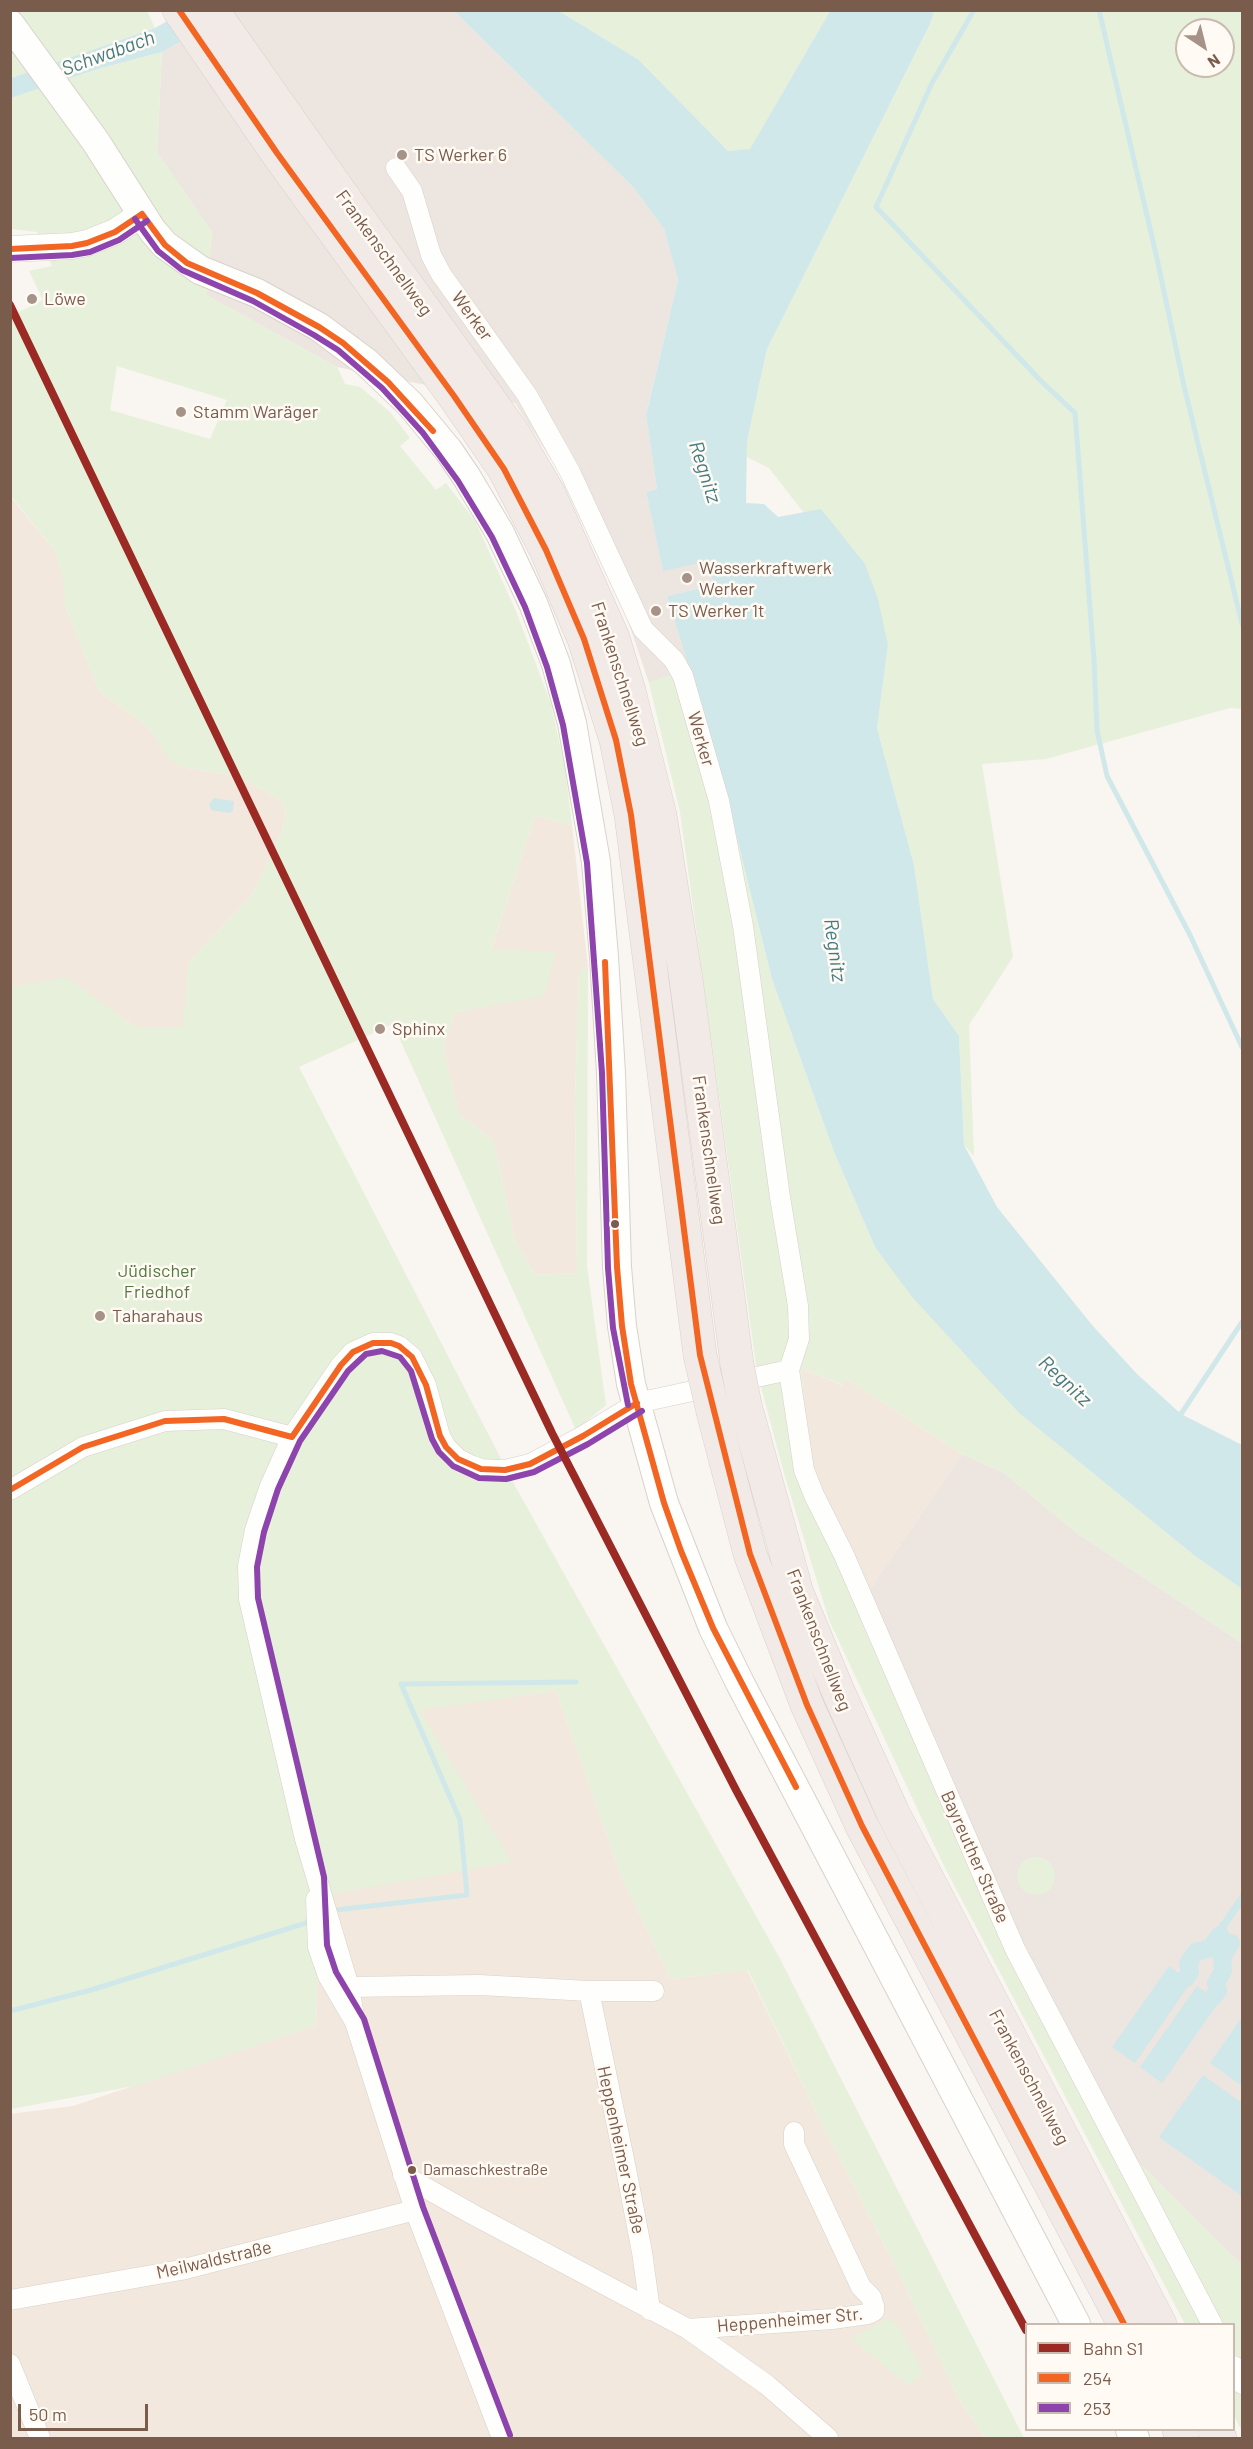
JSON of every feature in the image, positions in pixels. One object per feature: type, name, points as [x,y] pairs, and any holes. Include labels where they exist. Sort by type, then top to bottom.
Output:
[{"type":"highway","name":"Frankenschnellweg","points":[[179,10],[236,70],[514,434],[554,503],[613,638],[629,691],[660,815],[687,990],[737,1364],[745,1405],[797,1593],[893,1813],[1159,2323]]},
{"type":"highway","name":"Frankenschnellweg","points":[[212,10],[236,70],[328,224],[454,396],[504,469],[546,550],[585,639],[616,740],[632,816],[700,1355],[750,1554],[807,1705],[862,1826],[1123,2323]]},
{"type":"main road","points":[[10,24],[96,142],[142,214],[165,244],[187,263],[257,293],[343,343],[388,382],[430,427],[466,476],[500,533],[533,603],[556,664],[572,723],[596,862],[610,1062],[617,1267],[622,1326],[637,1403],[664,1503],[713,1628],[1075,2323]]},
{"type":"street","name":"Werker","points":[[396,168],[412,191],[431,255],[441,274],[527,395],[570,472],[643,629],[674,660],[682,676],[719,801],[743,926],[780,1197],[798,1306],[799,1339],[789,1370]]},
{"type":"street","points":[[10,249],[72,246],[101,238],[142,214]]},
{"type":"street","points":[[502,2439],[403,2175],[355,2022],[349,1987],[315,1878],[256,1631],[248,1581],[255,1530],[270,1486],[292,1437],[353,1352],[373,1343],[382,1342],[399,1346],[412,1357],[426,1385],[440,1436],[446,1447],[458,1459],[481,1469],[505,1470],[530,1464],[583,1436],[637,1403],[789,1370]]},
{"type":"street","name":"Bayreuther Straße","points":[[789,1370],[804,1470],[844,1555],[1015,1949],[1211,2323]]},
{"type":"street","points":[[10,1490],[83,1447],[165,1421],[224,1419],[292,1437]]},
{"type":"street","points":[[315,1878],[318,1947],[328,1976],[355,2022]]},
{"type":"street","points":[[349,1987],[479,1985],[589,1991],[654,1991]]},
{"type":"street","name":"Heppenheimer Straße","points":[[589,1991],[640,2242],[650,2310]]},
{"type":"street","name":"Heppenheimer Str.","points":[[688,2329],[832,2319],[868,2314],[874,2311],[871,2297],[861,2287],[794,2144],[794,2132]]},
{"type":"street","points":[[403,2175],[688,2329],[767,2385],[828,2439]]},
{"type":"street","name":"Meilwaldstraße","points":[[10,2300],[181,2270],[415,2210]]},
{"type":"street","points":[[10,2364],[40,2439]]},
{"type":"street","points":[[1235,2370],[1242,2384]]},
{"type":"shaded area","points":[[236,11],[454,11],[633,187],[664,229],[678,280],[646,414],[657,489],[646,492],[663,570],[709,560],[714,585],[667,596],[689,668],[649,683],[624,609],[562,477],[515,403],[337,367],[206,295],[212,232],[157,152],[162,52]]},
{"type":"shaded area","points":[[10,496],[56,552],[65,585],[65,605],[99,691],[147,726],[171,760],[182,767],[237,776],[281,800],[286,813],[282,832],[252,895],[189,962],[184,1028],[136,1027],[66,978],[11,987]]},
{"type":"shaded area","points":[[535,816],[572,825],[588,967],[579,972],[575,1098],[577,1273],[535,1275],[515,1241],[494,1141],[459,1114],[443,1046],[455,1012],[544,995],[491,950]]},
{"type":"shaded area","points":[[801,1368],[842,1385],[847,1379],[962,1454],[867,1594],[810,1469]]},
{"type":"shaded area","points":[[962,1454],[1004,1473],[1077,1533],[1242,1643],[1242,2265],[1122,2146],[1023,1950],[867,1594]]},
{"type":"shaded area","points":[[556,1691],[623,1880],[671,1979],[747,1970],[820,2120],[899,2273],[958,2398],[985,2438],[11,2438],[10,2114],[73,2106],[316,2025],[320,1896],[419,1709]]},
{"type":"green space","points":[[11,11],[147,11],[155,28],[11,78]]},
{"type":"green space","points":[[559,11],[830,11],[750,150],[728,151],[639,60]]},
{"type":"green space","points":[[934,11],[1242,11],[1242,709],[1230,708],[1046,759],[982,764],[1013,957],[969,1025],[974,1156],[964,1145],[959,1036],[933,999],[914,865],[877,728],[888,645],[822,510],[804,513],[769,468],[747,457],[747,441],[767,349],[931,22]]},
{"type":"green space","name":"Jüdischer Friedhof","points":[[162,52],[157,151],[212,232],[206,295],[337,367],[345,384],[360,387],[390,412],[410,438],[400,446],[436,490],[446,483],[475,521],[516,611],[551,704],[565,769],[572,825],[535,816],[491,949],[556,952],[544,996],[455,1012],[443,1046],[459,1114],[494,1141],[515,1241],[535,1275],[577,1273],[575,1098],[579,971],[588,967],[587,1266],[606,1405],[576,1430],[393,1024],[299,1067],[515,1486],[779,1957],[1024,2438],[985,2438],[958,2398],[899,2273],[820,2120],[748,1970],[671,1979],[623,1880],[556,1691],[420,1710],[512,1862],[320,1896],[316,2025],[139,2085],[11,2109],[11,987],[66,977],[136,1027],[183,1027],[189,962],[252,895],[282,832],[286,813],[281,800],[237,776],[182,767],[170,760],[147,726],[99,691],[65,605],[64,585],[56,552],[11,496],[11,316],[43,300],[29,271],[52,266],[37,232],[11,229],[11,98],[101,68]],"holes":[[[117,366],[227,400],[210,439],[110,410]]]},
{"type":"green space","points":[[689,668],[720,770],[772,979],[834,1152],[875,1247],[1019,1413],[1195,1556],[1242,1589],[1242,1643],[1077,1533],[1004,1473],[962,1454],[847,1379],[843,1385],[801,1368],[810,1469],[1006,1915],[1122,2146],[1242,2265],[1242,2432],[1235,2417],[1235,2323],[1184,2323],[945,1868],[829,1620],[785,1477],[757,1372],[680,812],[649,683]]},
{"type":"green space","points":[[1036,1857],[1050,1862],[1055,1876],[1050,1890],[1036,1895],[1022,1890],[1017,1876],[1022,1862]]},
{"type":"green space","points":[[887,2318],[900,2328],[924,2374],[908,2385],[851,2339]]},
{"type":"water","name":"Schwabach","points":[[185,11],[236,11],[162,52],[101,68],[11,98],[11,78],[155,28]]},
{"type":"water","name":"Regnitz","points":[[454,11],[559,11],[639,60],[728,151],[750,149],[830,11],[934,11],[931,22],[767,349],[747,441],[746,503],[764,504],[778,517],[821,509],[865,564],[878,599],[888,645],[877,728],[914,865],[933,999],[959,1036],[964,1145],[997,1207],[1092,1325],[1137,1374],[1181,1414],[1242,1445],[1242,1589],[1195,1556],[1019,1413],[913,1298],[875,1247],[834,1152],[772,979],[720,770],[667,596],[714,585],[708,561],[663,571],[646,492],[657,489],[646,415],[678,280],[664,229],[633,187]]},
{"type":"water","points":[[214,798],[234,801],[233,811],[229,813],[211,810],[209,804]]},
{"type":"water","points":[[1242,1892],[1242,1905],[1221,1936],[1215,1931]]},
{"type":"water","points":[[1169,1966],[1191,1982],[1135,2063],[1112,2047]]},
{"type":"water","points":[[1197,1986],[1219,2002],[1162,2083],[1140,2067]]},
{"type":"water","points":[[1242,2017],[1242,2086],[1210,2063]]},
{"type":"water","points":[[1203,2075],[1242,2103],[1242,2196],[1159,2137]]},
{"type":"waterway","points":[[974,10],[932,83],[876,207],[1042,382],[1075,413],[1094,660],[1097,730],[1107,776],[1190,935],[1242,1047]]},
{"type":"waterway","points":[[1099,10],[1184,386],[1242,624]]},
{"type":"waterway","points":[[1181,1414],[1242,1322]]},
{"type":"waterway","points":[[335,1910],[467,1895],[460,1820],[401,1684],[576,1682]]},
{"type":"waterway","points":[[10,2011],[91,1990],[306,1923]]},
{"type":"waterway","points":[[1186,1978],[1190,1972],[1188,1963],[1196,1952],[1210,1948],[1220,1935]]},
{"type":"waterway","points":[[1213,1997],[1218,1991],[1216,1983],[1223,1971],[1222,1957],[1231,1943]]},
{"type":"rail line","name":"S1","points":[[10,305],[552,1433],[736,1790],[1025,2328]]},
{"type":"transit line","name":"254","points":[[179,10],[277,153],[454,396],[504,469],[546,550],[584,639],[616,740],[631,815],[700,1355],[750,1554],[807,1705],[862,1826],[1123,2323]]},
{"type":"transit line","name":"254","points":[[142,214],[165,245],[187,263],[257,293],[343,343],[388,382],[433,431]]},
{"type":"transit line","name":"254","points":[[10,249],[72,246],[87,243],[115,232],[142,214]]},
{"type":"transit line","name":"253","points":[[135,219],[158,251],[182,270],[253,301],[314,335],[338,350],[382,388],[423,433],[458,481],[492,537],[525,607],[547,667],[563,725],[587,863],[602,1073],[608,1268],[613,1328],[628,1405]]},
{"type":"transit line","name":"253","points":[[10,258],[90,252],[119,240],[147,221]]},
{"type":"transit line","name":"254","points":[[605,962],[617,1267],[622,1326],[631,1384],[664,1503],[681,1551],[713,1628],[796,1787]]},
{"type":"transit line","name":"254","points":[[10,1490],[83,1447],[165,1421],[224,1419],[292,1437],[341,1365],[353,1352],[373,1343],[391,1343],[399,1346],[412,1357],[426,1385],[440,1436],[446,1447],[458,1459],[481,1469],[505,1470],[530,1464],[583,1436],[637,1403]]},
{"type":"transit line","name":"253","points":[[510,2435],[423,2207],[364,2019],[336,1972],[327,1945],[324,1877],[258,1598],[257,1567],[264,1532],[278,1489],[300,1441],[348,1371],[366,1354],[382,1351],[400,1357],[411,1371],[432,1439],[439,1452],[453,1466],[479,1478],[506,1479],[534,1472],[588,1444],[642,1411]]},
{"type":"place","name":"TS Werker 6","points":[[402,155]]},
{"type":"place","name":"Löwe","points":[[32,299]]},
{"type":"place","name":"Stamm Waräger","points":[[181,412]]},
{"type":"place","name":"Wasserkraftwerk Werker","points":[[687,578]]},
{"type":"place","name":"TS Werker 1t","points":[[656,611]]},
{"type":"place","name":"Sphinx","points":[[380,1029]]},
{"type":"place","name":"Taharahaus","points":[[100,1316]]},
{"type":"place","name":"Damaschkestraße","points":[[412,2170]]}]
